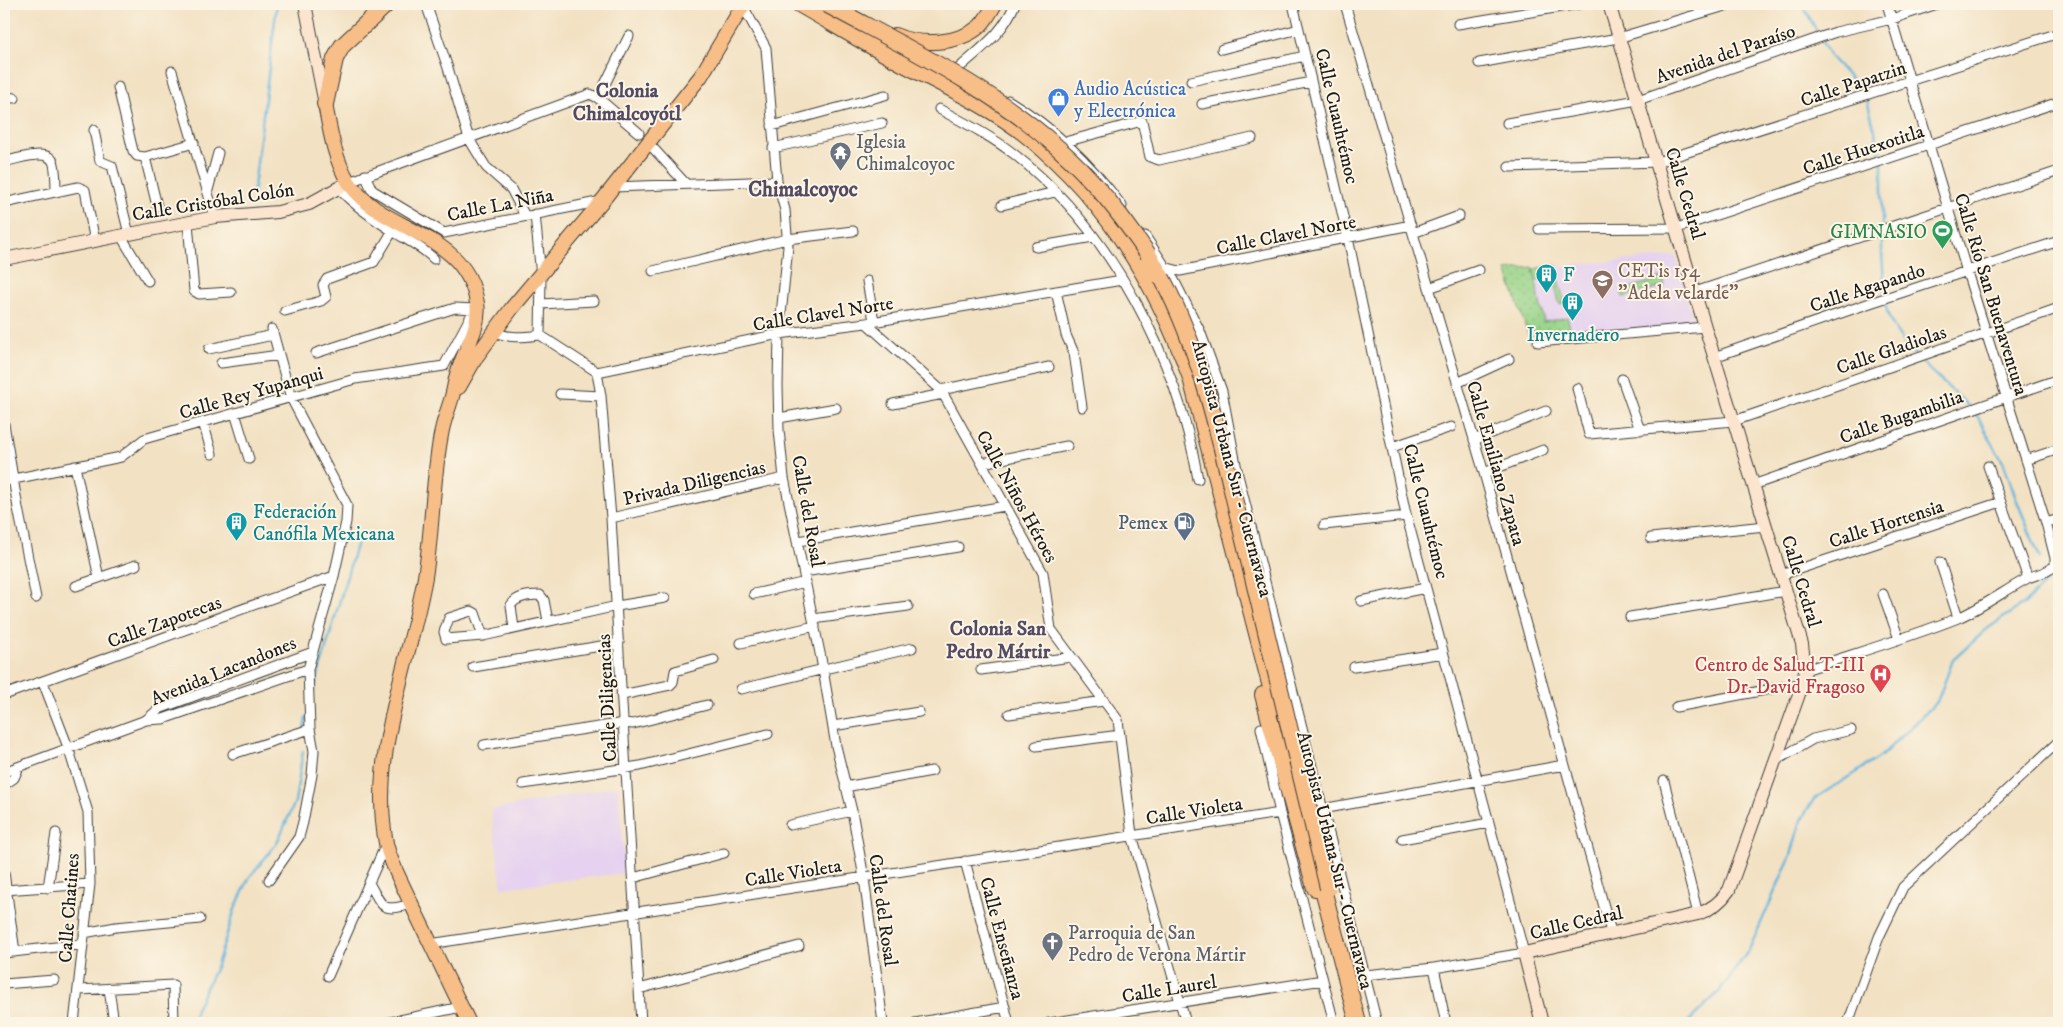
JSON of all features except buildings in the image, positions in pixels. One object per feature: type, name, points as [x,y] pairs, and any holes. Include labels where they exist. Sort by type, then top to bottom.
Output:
[{"type":"highway","points":[[325,104],[335,59],[342,46],[387,4]]},
{"type":"highway","points":[[792,4],[984,118],[1039,159],[1081,201],[1130,263],[1158,310],[1170,336],[1191,397],[1261,687],[1350,1023]]},
{"type":"highway","name":"Autopista Urbana Sur - Cuernavaca","points":[[799,4],[902,63],[982,104],[1025,134],[1067,172],[1098,207],[1126,244],[1155,293],[1175,334],[1196,397],[1358,1023]]},
{"type":"highway","points":[[829,6],[983,99],[1030,132],[1069,165],[1143,253],[1186,336],[1232,476],[1240,537],[1255,613],[1365,1023]]},
{"type":"highway","name":"Autopista Urbana Sur - Cuernavaca","points":[[829,6],[917,53],[986,94],[1018,115],[1058,147],[1095,185],[1122,217],[1148,254],[1173,299],[1192,345],[1233,494],[1330,897],[1365,1023]]},
{"type":"highway","points":[[1261,687],[1256,708],[1261,728]]},
{"type":"main road","points":[[829,6],[899,37],[915,41],[942,41],[964,35],[980,26],[995,4]]},
{"type":"main road","points":[[452,399],[476,357],[495,332],[701,76],[744,5]]},
{"type":"main road","points":[[325,104],[332,143],[343,185],[395,226],[435,243],[464,266],[473,285],[477,309],[477,320],[456,375],[452,399],[442,429],[425,577],[392,718],[386,751],[383,791],[386,844],[430,944],[461,1007],[466,1022]]},
{"type":"main road","points":[[477,309],[482,320],[495,332]]},
{"type":"street","points":[[304,4],[325,104]]},
{"type":"street","points":[[426,4],[448,68],[469,139],[486,167],[511,189],[525,216]]},
{"type":"street","points":[[958,69],[995,37],[1008,20],[1015,4]]},
{"type":"street","name":"Calle Cuauhtémoc","points":[[1293,4],[1348,238],[1406,516],[1542,1023]]},
{"type":"street","name":"Calle Emiliano Zapata","points":[[1346,4],[1484,473],[1611,932]]},
{"type":"street","points":[[1458,24],[1579,4]]},
{"type":"street","name":"Calle Cedral","points":[[1365,975],[1434,968],[1524,953],[1698,914],[1716,905],[1730,890],[1777,760],[1804,676],[1802,644],[1609,4]]},
{"type":"street","points":[[1479,63],[1618,38],[1732,4]]},
{"type":"street","name":"Calle Río San Buenaventura","points":[[1887,4],[2055,558],[2055,565],[2049,570],[2028,578]]},
{"type":"street","name":"Avenida del Paraíso","points":[[1507,123],[1638,100],[1836,32],[1892,19],[1937,4]]},
{"type":"street","name":"Calle del Rosal","points":[[744,5],[766,48],[773,148],[777,181],[785,210],[787,239],[779,334],[779,418],[784,478],[814,622],[845,787],[852,811],[864,878],[883,1023]]},
{"type":"street","points":[[1222,48],[1299,28]]},
{"type":"street","name":"Calle Papatzin","points":[[1509,167],[1657,162],[2059,33]]},
{"type":"street","points":[[629,36],[594,96],[639,133]]},
{"type":"street","points":[[915,41],[1022,108],[1065,142],[1106,183],[1168,268],[1200,331],[1222,391],[1232,476],[1322,809],[1377,1023]]},
{"type":"street","points":[[1191,81],[1305,56]]},
{"type":"street","points":[[172,71],[215,217]]},
{"type":"street","points":[[1202,104],[1311,82]]},
{"type":"street","points":[[118,87],[133,151],[137,156],[145,157],[194,143]]},
{"type":"street","name":"Calle Cristóbal Colón","points":[[4,259],[215,217],[278,212],[309,204],[365,175],[594,96]]},
{"type":"street","points":[[772,126],[885,96]]},
{"type":"street","points":[[4,97],[15,98]]},
{"type":"street","name":"Calle Huexotitla","points":[[1540,229],[1677,228],[2059,102]]},
{"type":"street","points":[[939,109],[988,136],[1015,155],[1055,192],[1094,237],[1122,280],[1153,335],[1166,366],[1192,442],[1198,479]]},
{"type":"street","points":[[1065,142],[1142,121],[1150,158],[1159,160],[1252,138]]},
{"type":"street","points":[[773,148],[882,123]]},
{"type":"street","points":[[94,130],[100,161],[112,166],[125,235],[148,282]]},
{"type":"street","points":[[653,148],[686,184]]},
{"type":"street","points":[[208,190],[218,153]]},
{"type":"street","points":[[4,162],[43,154],[50,157],[54,163],[56,192]]},
{"type":"street","points":[[145,157],[157,206]]},
{"type":"street","points":[[1695,292],[2059,171]]},
{"type":"street","name":"Calle La Niña","points":[[365,175],[372,190],[444,233],[602,201]]},
{"type":"street","points":[[613,187],[777,181]]},
{"type":"street","points":[[4,203],[78,187],[85,190],[95,242]]},
{"type":"street","points":[[1002,205],[1055,192]]},
{"type":"street","points":[[535,214],[541,276],[540,334]]},
{"type":"street","name":"Calle Clavel Norte","points":[[1168,268],[1180,271],[1348,238],[1412,229],[1459,216]]},
{"type":"street","points":[[188,223],[194,291],[199,294],[231,292]]},
{"type":"street","points":[[284,311],[321,301],[326,297],[323,285],[327,279],[374,262],[395,226],[434,259]]},
{"type":"street","points":[[653,271],[787,239],[853,231]]},
{"type":"street","points":[[1036,247],[1094,237]]},
{"type":"street","name":"Calle Agapando","points":[[1714,356],[2059,241]]},
{"type":"street","points":[[1429,288],[1480,270]]},
{"type":"street","name":"Calle Clavel Norte","points":[[597,372],[779,334],[870,322],[1122,280]]},
{"type":"street","points":[[867,281],[870,322]]},
{"type":"street","points":[[1056,291],[1066,335],[1074,354],[1082,407]]},
{"type":"street","points":[[541,304],[594,301]]},
{"type":"street","points":[[316,353],[455,308],[477,309]]},
{"type":"street","name":"Calle Gladiolas","points":[[1577,388],[1589,434],[1734,421],[2059,308]]},
{"type":"street","name":"Calle Rey Yupanqui","points":[[8,480],[121,457],[144,439],[355,379],[444,366],[477,309]]},
{"type":"street","name":"Calle Niños Héroes","points":[[870,322],[942,392],[1043,573],[1051,629],[1118,720],[1132,835],[1186,1023]]},
{"type":"street","points":[[1538,342],[1705,327]]},
{"type":"street","points":[[209,349],[273,332],[291,398],[347,505],[346,522],[334,576],[308,669],[310,729],[314,751],[312,775],[299,837],[268,880]]},
{"type":"street","points":[[495,332],[506,337],[519,338],[540,334],[597,372]]},
{"type":"street","points":[[221,363],[279,355]]},
{"type":"street","points":[[1457,383],[1509,359]]},
{"type":"street","points":[[893,404],[1049,367]]},
{"type":"street","name":"Calle Diligencias","points":[[597,372],[601,396],[617,606],[641,1023]]},
{"type":"street","points":[[1622,379],[1640,430]]},
{"type":"street","name":"Calle Bugambilia","points":[[1753,485],[2059,379]]},
{"type":"street","points":[[560,394],[601,396]]},
{"type":"street","points":[[779,418],[836,408]]},
{"type":"street","points":[[1474,440],[1546,411]]},
{"type":"street","points":[[236,413],[249,459]]},
{"type":"street","points":[[203,422],[212,454]]},
{"type":"street","points":[[4,424],[8,480],[36,598]]},
{"type":"street","points":[[1392,446],[1451,427]]},
{"type":"street","points":[[982,463],[1067,446]]},
{"type":"street","points":[[1484,473],[1543,450]]},
{"type":"street","points":[[2026,460],[2059,450]]},
{"type":"street","points":[[76,466],[99,578]]},
{"type":"street","points":[[1676,707],[1804,676],[1958,617],[1982,606],[2028,578],[1988,466]]},
{"type":"street","name":"Privada Diligencias","points":[[611,518],[784,478]]},
{"type":"street","name":"Calle Hortensia","points":[[1781,575],[2001,502]]},
{"type":"street","points":[[798,541],[1005,506]]},
{"type":"street","points":[[1324,525],[1406,516]]},
{"type":"street","points":[[2046,524],[2059,519]]},
{"type":"street","points":[[1651,538],[1765,526]]},
{"type":"street","points":[[804,572],[958,547]]},
{"type":"street","points":[[1940,562],[1958,617]]},
{"type":"street","points":[[76,586],[136,565]]},
{"type":"street","name":"Calle Zapotecas","points":[[4,695],[334,576]]},
{"type":"street","points":[[754,594],[806,582]]},
{"type":"street","points":[[1361,601],[1426,588]]},
{"type":"street","points":[[1630,617],[1786,591]]},
{"type":"street","points":[[1883,594],[1899,640]]},
{"type":"street","points":[[514,629],[511,604],[515,599],[531,595],[540,595],[544,600],[548,621]]},
{"type":"street","points":[[483,636],[475,613],[471,611],[449,618],[444,632],[446,639],[483,636],[617,606],[665,598]]},
{"type":"street","points":[[741,643],[814,622],[908,606]]},
{"type":"street","points":[[473,667],[619,643]]},
{"type":"street","points":[[741,689],[912,648]]},
{"type":"street","name":"Avenida Lacandones","points":[[146,720],[159,709],[313,652]]},
{"type":"street","points":[[1354,667],[1443,653]]},
{"type":"street","points":[[981,670],[1071,658]]},
{"type":"street","points":[[622,695],[670,685],[673,682],[675,671],[714,660]]},
{"type":"street","name":"Avenida Lacandones","points":[[4,772],[146,720],[163,719],[308,669]]},
{"type":"street","points":[[264,671],[267,683]]},
{"type":"street","name":"Calle Chatines","points":[[43,682],[68,747],[88,812],[90,884],[74,1023]]},
{"type":"street","points":[[229,684],[233,695]]},
{"type":"street","points":[[187,699],[190,710]]},
{"type":"street","points":[[1009,714],[1104,701]]},
{"type":"street","points":[[484,744],[633,724],[706,705]]},
{"type":"street","points":[[833,726],[919,712]]},
{"type":"street","points":[[1261,728],[1280,813],[1334,1023]]},
{"type":"street","points":[[232,754],[310,729]]},
{"type":"street","points":[[1777,760],[1813,739],[1851,730]]},
{"type":"street","points":[[523,784],[626,769],[768,734]]},
{"type":"street","points":[[1036,746],[1120,735]]},
{"type":"street","points":[[1848,1023],[1879,937],[1903,887],[2059,741]]},
{"type":"street","points":[[1322,809],[1564,764]]},
{"type":"street","points":[[4,785],[14,778],[19,766]]},
{"type":"street","points":[[845,787],[932,771]]},
{"type":"street","points":[[1664,781],[1698,914]]},
{"type":"street","points":[[790,825],[852,811]]},
{"type":"street","name":"Calle Violeta","points":[[430,944],[1280,813]]},
{"type":"street","points":[[1402,839],[1489,824]]},
{"type":"street","points":[[48,888],[56,833]]},
{"type":"street","points":[[328,976],[386,844]]},
{"type":"street","points":[[633,878],[724,852]]},
{"type":"street","name":"Calle Enseñanza","points":[[965,861],[1009,1023]]},
{"type":"street","points":[[4,872],[15,952]]},
{"type":"street","points":[[369,883],[382,905],[387,909],[392,910],[412,904]]},
{"type":"street","points":[[5,890],[90,884]]},
{"type":"street","points":[[84,932],[116,926],[200,919]]},
{"type":"street","points":[[4,953],[82,944]]},
{"type":"street","points":[[639,988],[799,946]]},
{"type":"street","points":[[1434,968],[1446,1023]]},
{"type":"street","points":[[4,984],[54,980]]},
{"type":"street","name":"Calle Laurel","points":[[1049,1023],[1323,980]]},
{"type":"street","points":[[79,990],[173,985],[174,1023]]},
{"type":"street","points":[[109,989],[114,1023]]},
{"type":"street","points":[[386,1023],[461,1007]]},
{"type":"street","points":[[915,1023],[1005,1007]]},
{"type":"shaded area","name":"CETis 154 \"Adela velarde\"","points":[[1676,256],[1695,326],[1529,337],[1506,270]]},
{"type":"shaded area","points":[[618,786],[625,873],[502,888],[491,810]]},
{"type":"green space","points":[[1556,265],[1558,276],[1536,281],[1534,269]]},
{"type":"green space","points":[[1533,267],[1544,322],[1567,317],[1572,334],[1529,337],[1506,270]]},
{"type":"green space","points":[[1663,278],[1665,286],[1623,297],[1621,290]]},
{"type":"green space","points":[[1558,279],[1565,303],[1560,305],[1553,280]]},
{"type":"waterway","points":[[253,195],[277,4]]},
{"type":"waterway","points":[[1802,4],[1819,35]]},
{"type":"waterway","points":[[1821,40],[1830,56],[1866,96],[1882,158],[1882,254],[1885,296]]},
{"type":"waterway","points":[[1885,301],[1888,316],[1906,345],[1971,408]]},
{"type":"waterway","points":[[1975,412],[2004,464],[2040,558]]},
{"type":"waterway","points":[[314,689],[357,542]]},
{"type":"waterway","points":[[1687,1023],[1720,991],[1749,950],[1791,855],[1801,820],[1814,799],[1880,757],[1937,702],[1953,660],[1987,629],[2025,603],[2046,582]]},
{"type":"waterway","points":[[304,729],[306,718]]},
{"type":"waterway","points":[[192,1023],[196,1009],[217,965],[235,909],[249,878],[277,843],[295,802],[303,751]]},
{"type":"place","name":"Audio Acústica y Electrónica","points":[[1058,118]]},
{"type":"place","name":"Iglesia Chimalcoyoc","points":[[840,171]]},
{"type":"place","name":"GIMNASIO","points":[[1943,250]]},
{"type":"place","name":"F","points":[[1547,293]]},
{"type":"place","name":"CETis 154 \"Adela velarde\"","points":[[1602,300]]},
{"type":"place","name":"Invernadero","points":[[1573,322]]},
{"type":"place","name":"Federación Canófila Mexicana","points":[[237,541]]},
{"type":"place","name":"Pemex","points":[[1184,541]]},
{"type":"place","name":"Centro de Salud T-III Dr. David Fragoso","points":[[1881,694]]},
{"type":"place","name":"Parroquia de San Pedro de Verona Mártir","points":[[1052,962]]},
{"type":"district","name":"Colonia Chimalcoyótl","points":[[627,102]]},
{"type":"district","name":"Chimalcoyoc","points":[[803,189]]},
{"type":"district","name":"Colonia San Pedro Mártir","points":[[998,640]]}]
